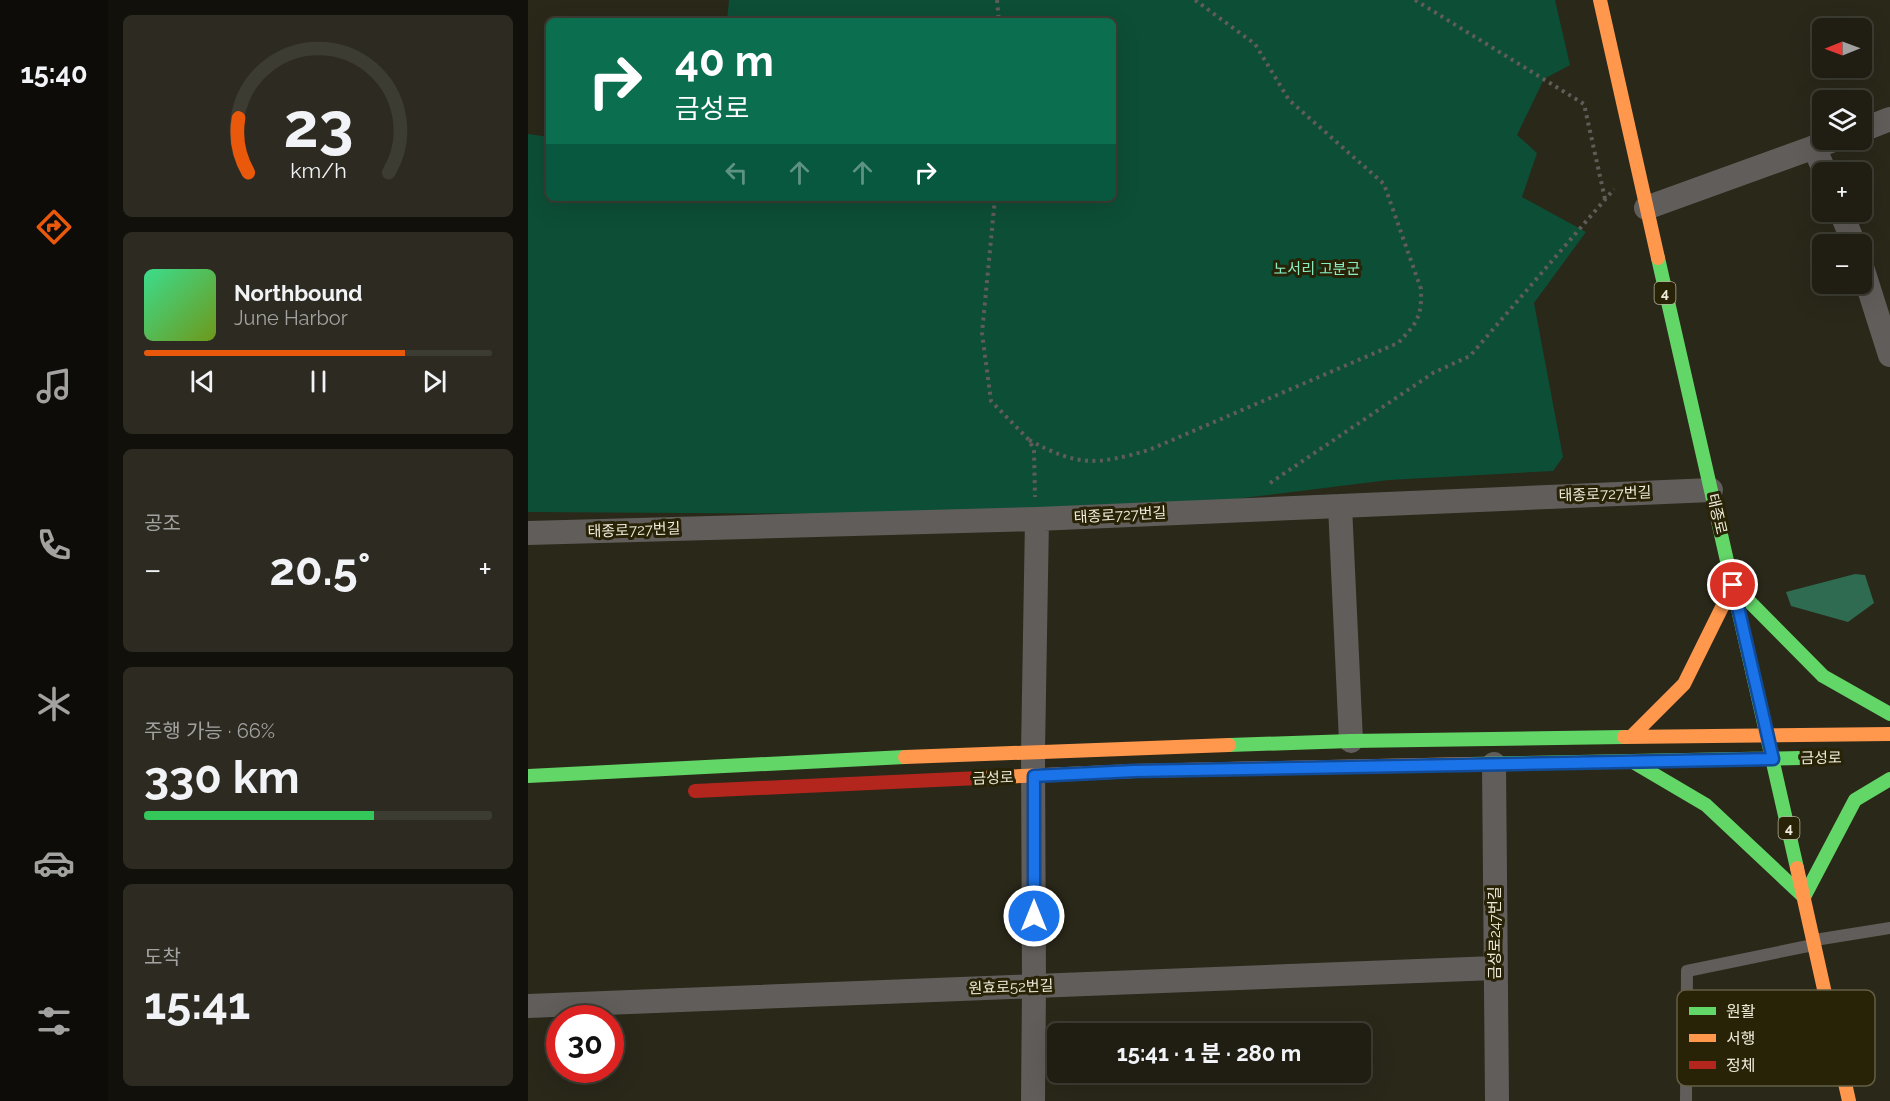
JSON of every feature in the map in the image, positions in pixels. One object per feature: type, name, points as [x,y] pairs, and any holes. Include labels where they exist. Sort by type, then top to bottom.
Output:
[{"type":"street","name":"태종로","points":[[1600,0],[1825,990]]},
{"type":"street","points":[[1872,125],[1890,119]]},
{"type":"street","points":[[1646,208],[1812,147]]},
{"type":"street","points":[[1870,294],[1890,356]]},
{"type":"street","name":"태종로727번길","points":[[528,533],[1036,519],[1236,506],[1340,506],[1712,489]]},
{"type":"street","points":[[1340,506],[1351,741]]},
{"type":"street","points":[[1033,1101],[1033,751],[1036,519]]},
{"type":"street","points":[[1632,736],[1684,684],[1733,585],[1823,676],[1890,714]]},
{"type":"street","name":"금성로","points":[[528,776],[1033,751],[1351,741],[1632,736],[1890,735]]},
{"type":"street","name":"금성로","points":[[678,792],[1134,771],[1814,758]]},
{"type":"street","points":[[1633,762],[1706,805],[1804,897],[1855,800],[1890,779]]},
{"type":"street","name":"금성로247번길","points":[[1494,764],[1497,1101]]},
{"type":"street","name":"원효로52번길","points":[[528,1005],[1495,968]]},
{"type":"street","name":"태종로","points":[[1846,1086],[1849,1101]]},
{"type":"lane","points":[[1687,990],[1687,971],[1814,942],[1890,928]]},
{"type":"lane","points":[[1686,1086],[1686,1101]]},
{"type":"path","points":[[997,0],[999,18]]},
{"type":"path","points":[[995,201],[982,333],[991,401],[1029,440],[1057,455],[1086,462],[1115,460],[1149,450],[1398,343],[1415,325],[1421,306],[1421,289],[1384,184],[1289,100],[1255,44],[1195,0]]},
{"type":"path","points":[[1415,0],[1584,104],[1605,200]]},
{"type":"path","points":[[1236,506],[1433,373],[1470,356],[1636,163]]},
{"type":"path","points":[[1029,440],[1034,450],[1036,519]]},
{"type":"green space","name":"노서리 고분군","points":[[729,0],[1555,0],[1570,65],[1544,79],[1517,135],[1537,153],[1522,197],[1586,232],[1534,303],[1563,457],[1553,471],[1389,480],[1178,506],[871,514],[528,512],[528,134],[546,137],[546,201],[1116,201],[1116,18],[727,18]]},
{"type":"green space","points":[[1855,574],[1865,575],[1874,603],[1848,622],[1791,606],[1786,592]]},
{"type":"traffic: fast","points":[[1658,258],[1797,868]]},
{"type":"traffic: fast","points":[[1733,585],[1823,676],[1890,714]]},
{"type":"traffic: fast","points":[[1229,745],[1624,737]]},
{"type":"traffic: fast","points":[[528,776],[905,757]]},
{"type":"traffic: fast","points":[[1470,764],[1800,758]]},
{"type":"traffic: fast","points":[[1633,762],[1706,805],[1804,897]]},
{"type":"traffic: fast","points":[[1804,897],[1855,800],[1890,779]]},
{"type":"traffic: slow","points":[[1600,0],[1658,258]]},
{"type":"traffic: slow","points":[[1632,736],[1684,684],[1733,585]]},
{"type":"traffic: slow","points":[[1624,737],[1890,734]]},
{"type":"traffic: slow","points":[[905,757],[1229,745]]},
{"type":"traffic: slow","points":[[979,778],[1134,771],[1470,764]]},
{"type":"traffic: slow","points":[[1797,868],[1824,990]]},
{"type":"traffic: slow","points":[[1846,1086],[1849,1101]]},
{"type":"traffic: jam","points":[[695,791],[979,778]]},
{"type":"route","points":[[1034,916],[1034,776],[1134,771],[1773,759],[1733,585]]}]
